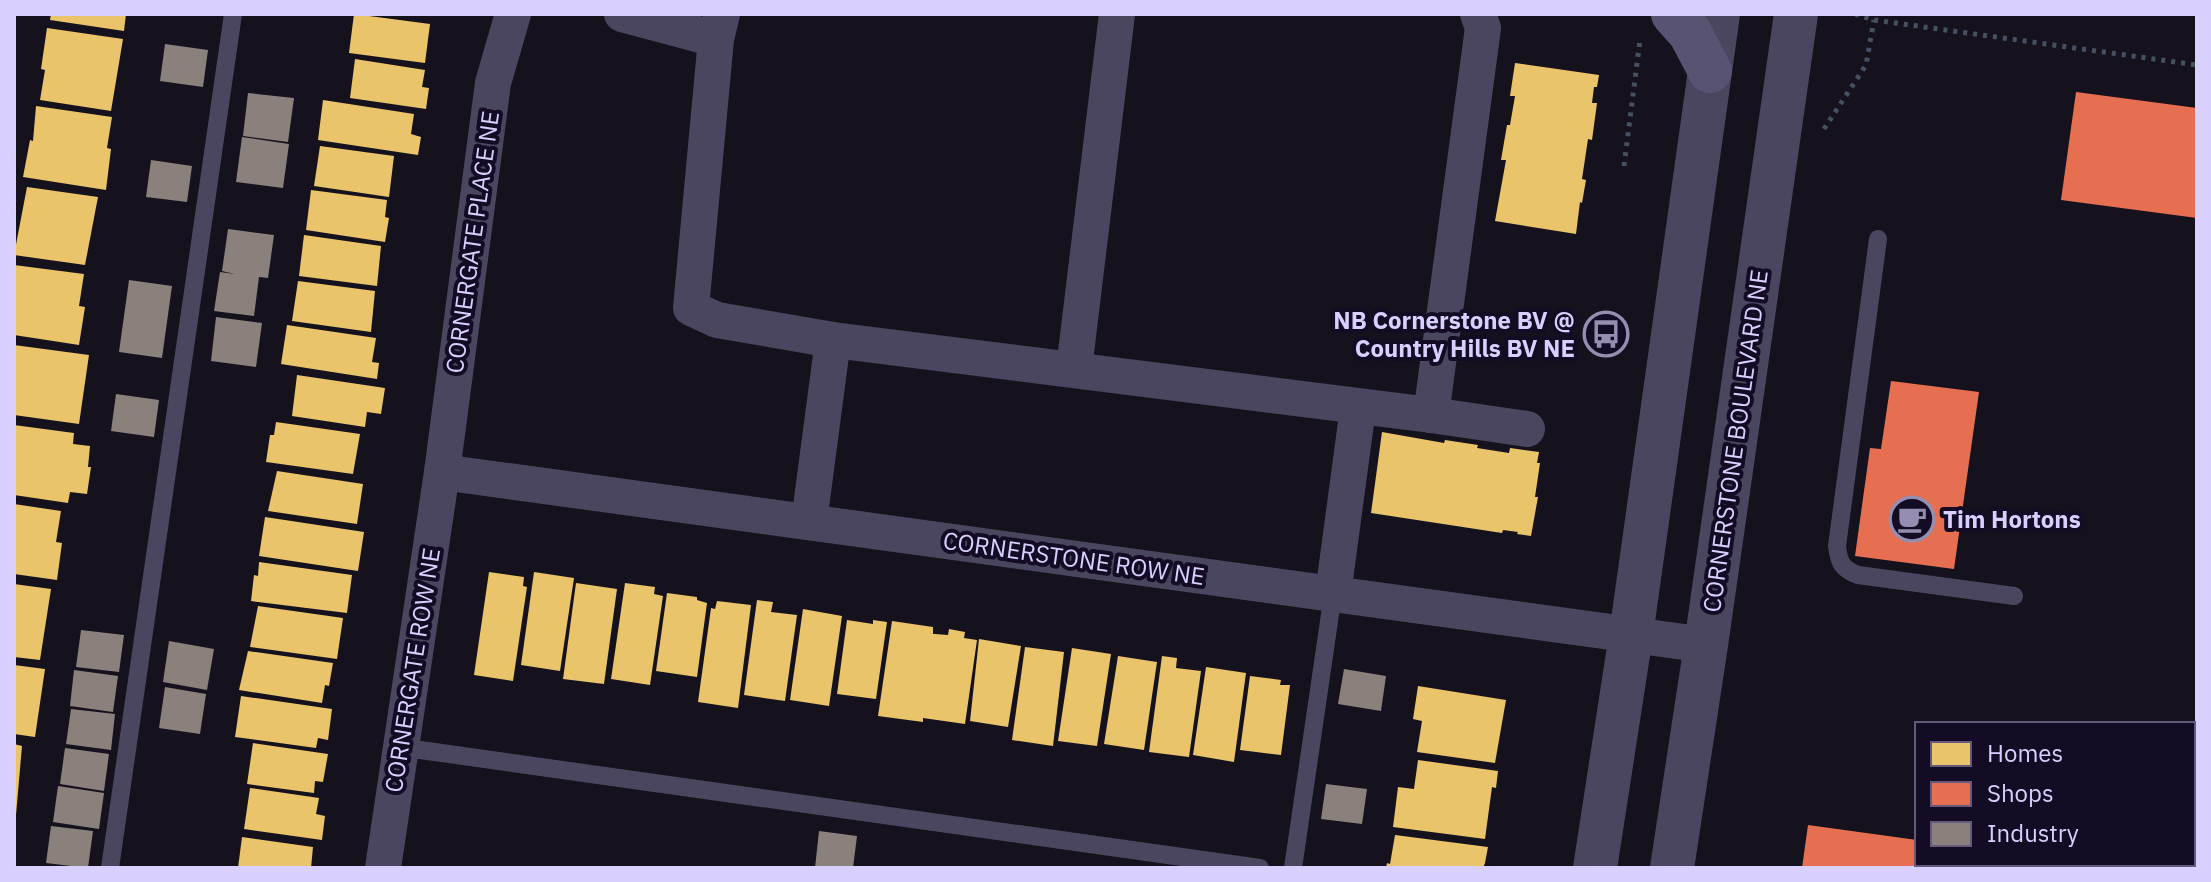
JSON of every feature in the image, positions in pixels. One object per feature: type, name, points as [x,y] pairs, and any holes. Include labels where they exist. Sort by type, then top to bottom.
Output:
[{"type":"main road","points":[[1656,27],[1690,33],[1710,71]]},
{"type":"street","name":"CORNERGATE PLACE NE","points":[[442,472],[493,83],[513,14]]},
{"type":"street","points":[[622,14],[719,26],[691,308],[717,320],[833,340],[1527,429]]},
{"type":"street","points":[[1074,369],[1117,14]]},
{"type":"street","points":[[1431,415],[1483,28],[1478,14]]},
{"type":"street","points":[[1595,868],[1631,635],[1718,14]]},
{"type":"street","name":"CORNERSTONE BOULEVARD NE","points":[[1672,868],[1796,14]]},
{"type":"street","points":[[809,522],[833,340]]},
{"type":"street","points":[[1333,594],[1358,408]]},
{"type":"street","name":"CORNERSTONE ROW NE","points":[[442,472],[1706,645]]},
{"type":"street","name":"CORNERGATE ROW NE","points":[[383,868],[442,472]]},
{"type":"lane","points":[[110,868],[233,14]]},
{"type":"lane","points":[[1878,239],[1837,546],[1839,562],[1845,570],[1858,575],[2014,596]]},
{"type":"lane","points":[[1293,868],[1333,594]]},
{"type":"lane","points":[[399,747],[1260,868]]},
{"type":"path","points":[[1855,14],[1874,20],[2197,65]]},
{"type":"path","points":[[1866,65],[1874,20]]},
{"type":"path","points":[[1624,166],[1656,27]]},
{"type":"building: Homes","points":[[51,14],[126,14],[124,31],[50,20]]},
{"type":"building: Homes","points":[[354,14],[430,24],[425,63],[349,53]]},
{"type":"building: Homes","points":[[47,28],[123,39],[111,111],[40,100]]},
{"type":"building: Homes","points":[[355,59],[425,70],[422,87],[429,88],[426,109],[350,98]]},
{"type":"building: Homes","points":[[1515,63],[1599,75],[1597,87],[1594,87],[1592,103],[1597,103],[1592,140],[1588,139],[1582,179],[1586,180],[1576,234],[1495,221],[1506,160],[1501,160],[1515,96],[1510,96]]},
{"type":"building: Homes","points":[[323,100],[414,114],[411,134],[421,137],[418,155],[318,140]]},
{"type":"building: Homes","points":[[36,106],[112,117],[107,148],[111,149],[106,190],[23,177],[30,140],[33,141]]},
{"type":"building: Homes","points":[[320,146],[394,156],[389,197],[314,186]]},
{"type":"building: Homes","points":[[27,187],[98,197],[85,265],[14,255]]},
{"type":"building: Homes","points":[[311,190],[387,200],[385,217],[389,218],[385,242],[306,230]]},
{"type":"building: Homes","points":[[304,235],[381,246],[377,286],[299,276]]},
{"type":"building: Homes","points":[[14,265],[84,274],[79,306],[85,307],[79,345],[14,335]]},
{"type":"building: Homes","points":[[298,281],[375,291],[371,332],[292,321]]},
{"type":"building: Homes","points":[[287,325],[376,338],[372,362],[379,363],[377,379],[281,364]]},
{"type":"building: Homes","points":[[14,345],[89,355],[79,424],[14,415]]},
{"type":"building: Homes","points":[[297,375],[385,388],[381,414],[367,412],[365,427],[292,416]]},
{"type":"building: Homes","points":[[276,422],[360,434],[353,474],[266,462],[270,435],[274,435]]},
{"type":"building: Homes","points":[[14,425],[74,433],[73,444],[90,446],[87,494],[70,492],[68,503],[14,495]]},
{"type":"building: Homes","points":[[1382,432],[1444,443],[1445,440],[1478,445],[1477,448],[1509,453],[1510,448],[1539,452],[1535,497],[1538,497],[1531,536],[1371,513]]},
{"type":"building: Homes","points":[[277,471],[363,484],[357,524],[268,511]]},
{"type":"building: Homes","points":[[14,504],[61,511],[56,542],[62,543],[57,580],[14,574]]},
{"type":"building: Homes","points":[[265,517],[364,532],[358,571],[259,556]]},
{"type":"building: Homes","points":[[259,562],[352,575],[347,613],[251,601]]},
{"type":"building: Homes","points":[[489,572],[524,577],[523,586],[527,587],[513,681],[474,675]]},
{"type":"building: Homes","points":[[534,572],[574,578],[560,671],[521,665]]},
{"type":"building: Homes","points":[[576,583],[617,589],[604,684],[563,679]]},
{"type":"building: Homes","points":[[625,583],[655,587],[654,594],[663,596],[650,685],[611,679]]},
{"type":"building: Homes","points":[[14,584],[51,589],[40,660],[14,657]]},
{"type":"building: Homes","points":[[667,593],[697,597],[697,600],[707,603],[697,677],[656,671]]},
{"type":"building: Homes","points":[[757,600],[773,602],[771,612],[797,615],[785,701],[744,695]]},
{"type":"building: Homes","points":[[717,601],[751,605],[738,708],[698,702],[711,608],[715,609]]},
{"type":"building: Homes","points":[[258,606],[343,618],[337,659],[250,647]]},
{"type":"building: Homes","points":[[803,609],[842,616],[829,706],[790,700]]},
{"type":"building: Homes","points":[[847,620],[873,624],[873,620],[887,622],[876,699],[837,694]]},
{"type":"building: Homes","points":[[892,621],[933,627],[933,634],[948,635],[949,629],[965,632],[964,638],[977,640],[965,724],[878,716]]},
{"type":"building: Homes","points":[[979,639],[1021,646],[1008,727],[970,721]]},
{"type":"building: Homes","points":[[1025,647],[1064,652],[1053,746],[1012,740]]},
{"type":"building: Homes","points":[[1072,648],[1111,654],[1097,746],[1058,741]]},
{"type":"building: Homes","points":[[248,651],[333,663],[322,703],[239,690]]},
{"type":"building: Homes","points":[[1118,656],[1157,662],[1144,750],[1104,744]]},
{"type":"building: Homes","points":[[1162,656],[1177,658],[1176,668],[1201,671],[1189,757],[1149,752]]},
{"type":"building: Homes","points":[[14,665],[45,669],[35,737],[14,734]]},
{"type":"building: Homes","points":[[1206,667],[1246,673],[1234,762],[1193,755]]},
{"type":"building: Homes","points":[[1250,676],[1281,680],[1280,685],[1290,685],[1281,755],[1240,750]]},
{"type":"building: Homes","points":[[1418,686],[1506,700],[1495,763],[1417,752],[1422,721],[1413,719]]},
{"type":"building: Homes","points":[[241,696],[332,709],[328,740],[318,738],[316,748],[235,737]]},
{"type":"building: Homes","points":[[253,743],[328,754],[323,782],[315,781],[314,793],[247,784]]},
{"type":"building: Homes","points":[[14,744],[22,746],[16,815],[14,815]]},
{"type":"building: Homes","points":[[1418,760],[1498,771],[1496,788],[1492,787],[1485,839],[1393,827],[1398,787],[1414,789]]},
{"type":"building: Homes","points":[[250,788],[319,798],[316,814],[325,816],[322,840],[244,829]]},
{"type":"building: Homes","points":[[1395,835],[1488,847],[1485,863],[1483,868],[1386,868],[1387,863],[1390,864]]},
{"type":"building: Homes","points":[[242,837],[313,847],[311,868],[238,868]]},
{"type":"building: Shops","points":[[2076,92],[2197,108],[2197,218],[2061,200]]},
{"type":"building: Shops","points":[[1891,381],[1979,392],[1954,569],[1855,556],[1870,448],[1881,449]]},
{"type":"building: Shops","points":[[1808,825],[1915,840],[1915,866],[2100,868],[1802,868]]},
{"type":"building: Shops","points":[[2197,857],[2197,868],[2159,868],[2195,866]]},
{"type":"building: Industry","points":[[165,44],[208,50],[203,87],[160,81]]},
{"type":"building: Industry","points":[[248,93],[294,98],[288,142],[243,136]]},
{"type":"building: Industry","points":[[242,137],[289,144],[283,188],[236,182]]},
{"type":"building: Industry","points":[[151,160],[192,166],[187,202],[146,197]]},
{"type":"building: Industry","points":[[228,229],[274,235],[268,278],[259,277],[254,316],[214,311],[220,272],[235,274],[222,271]]},
{"type":"building: Industry","points":[[129,280],[172,286],[162,358],[119,352]]},
{"type":"building: Industry","points":[[216,317],[262,323],[256,367],[211,361]]},
{"type":"building: Industry","points":[[116,394],[159,400],[154,437],[111,431]]},
{"type":"building: Industry","points":[[81,630],[124,635],[119,672],[76,667]]},
{"type":"building: Industry","points":[[169,641],[214,649],[207,690],[163,682]]},
{"type":"building: Industry","points":[[1344,669],[1386,676],[1381,711],[1338,704]]},
{"type":"building: Industry","points":[[74,670],[118,676],[113,712],[70,706]]},
{"type":"building: Industry","points":[[165,687],[206,694],[200,734],[159,728]]},
{"type":"building: Industry","points":[[71,709],[115,714],[111,750],[66,744]]},
{"type":"building: Industry","points":[[65,748],[109,754],[104,791],[60,784]]},
{"type":"building: Industry","points":[[1326,784],[1367,789],[1362,824],[1321,819]]},
{"type":"building: Industry","points":[[58,786],[104,793],[99,829],[53,822]]},
{"type":"building: Industry","points":[[51,826],[93,831],[88,868],[46,863]]},
{"type":"building: Industry","points":[[819,831],[857,836],[853,868],[815,868]]},
{"type":"place","name":"NB Cornerstone BV @ Country Hills BV NE","points":[[1606,334]]},
{"type":"place","name":"Tim Hortons","points":[[1912,519]]}]
